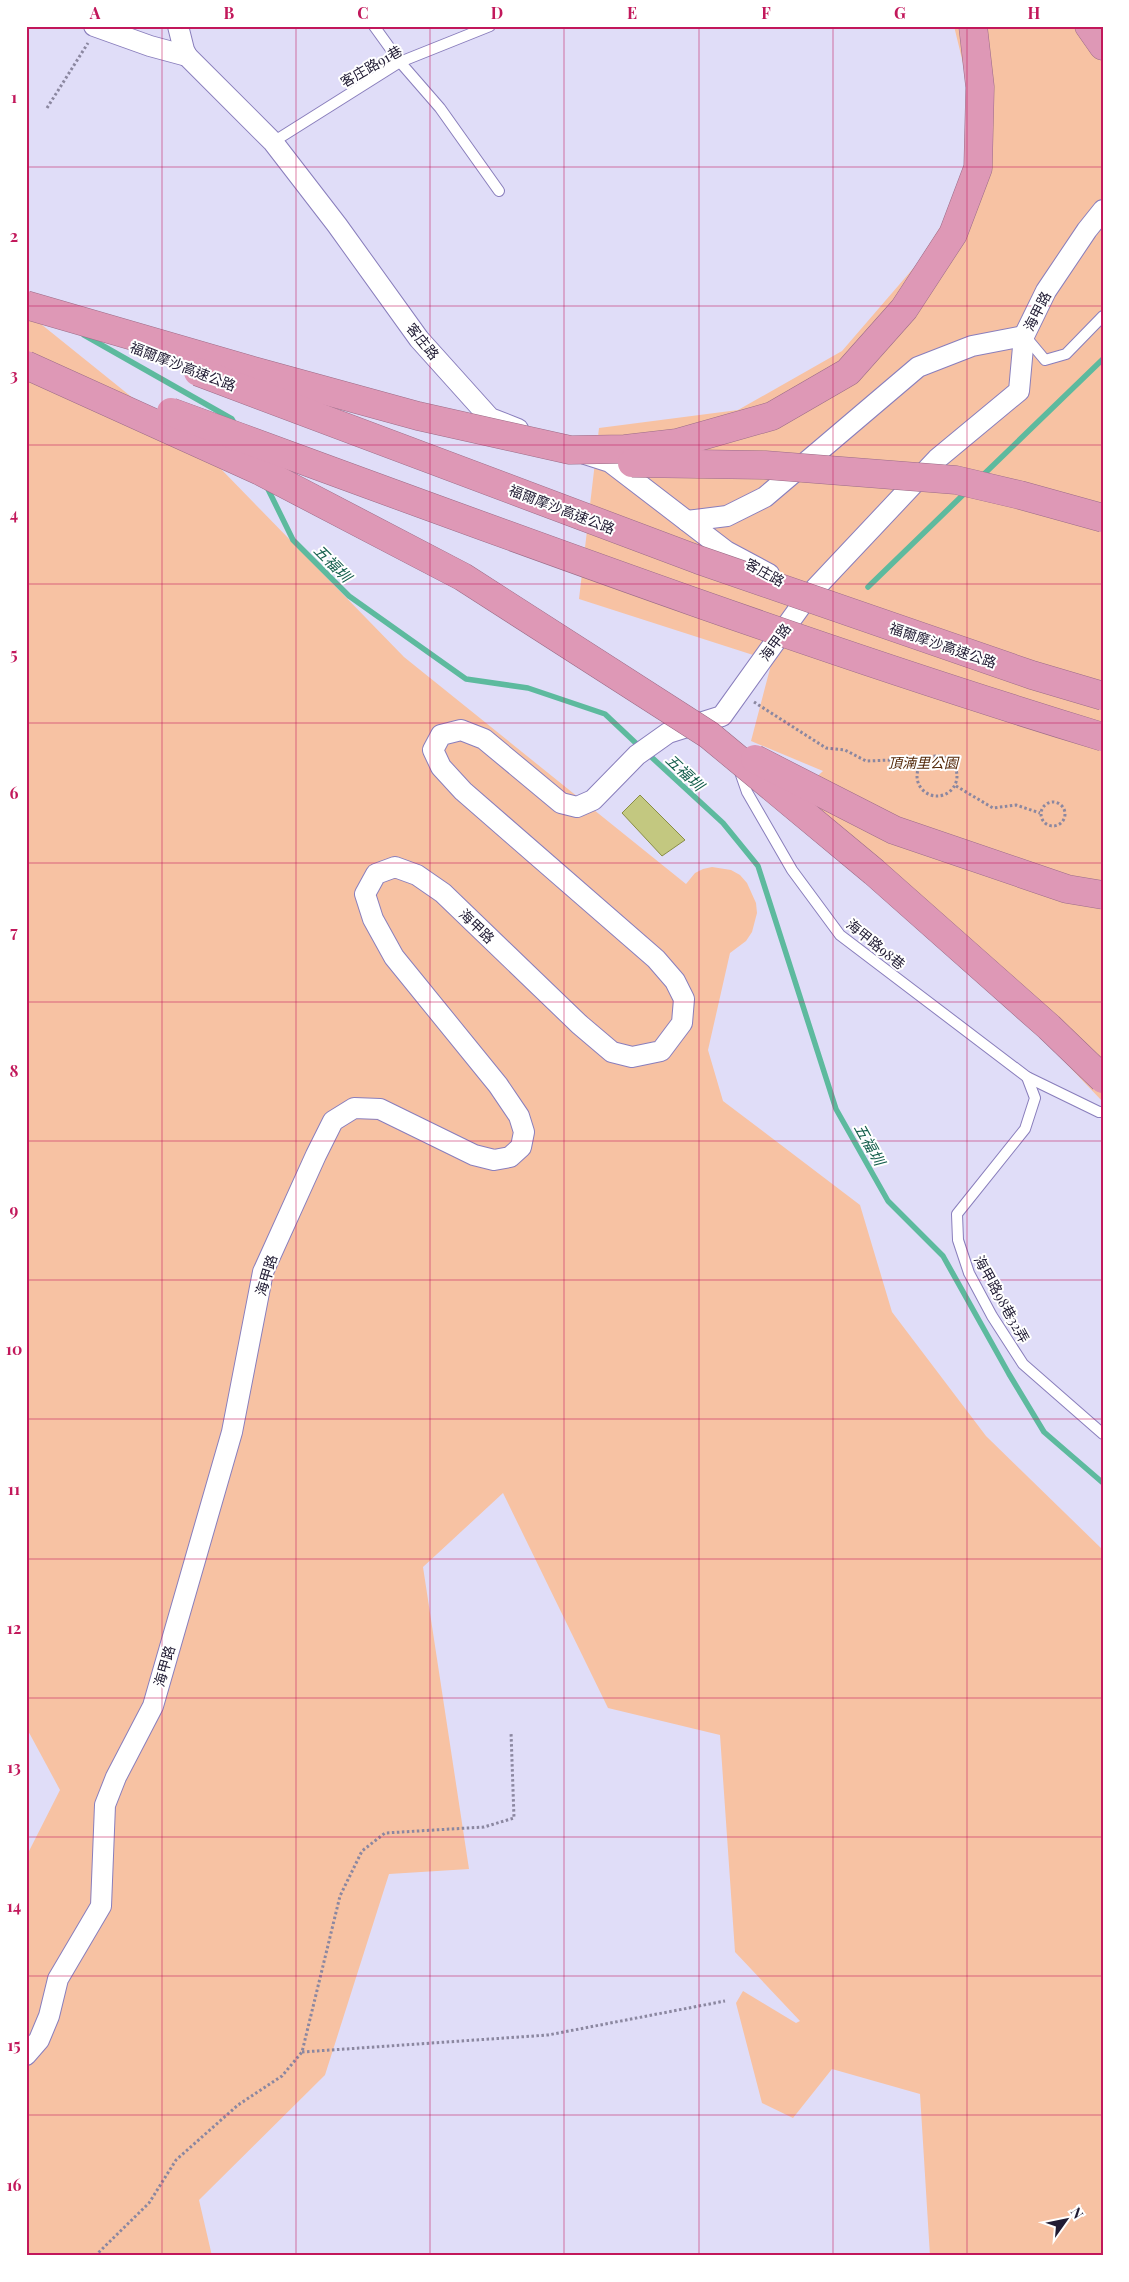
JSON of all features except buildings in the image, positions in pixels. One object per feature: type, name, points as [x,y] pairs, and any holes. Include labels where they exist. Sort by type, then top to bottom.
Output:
[{"type":"highway","points":[[570,450],[625,449],[687,441],[772,416],[848,372],[904,309],[953,234],[978,168],[980,87],[973,26]]},
{"type":"highway","points":[[1089,26],[1103,46]]},
{"type":"highway","points":[[26,306],[418,416],[636,464],[765,465],[956,480],[1103,518]]},
{"type":"highway","name":"福爾摩沙高速公路","points":[[26,306],[699,560],[1032,676],[1103,696]]},
{"type":"highway","points":[[26,360],[687,600],[1022,713],[1103,738]]},
{"type":"highway","points":[[26,365],[260,471],[463,577],[894,830],[1067,889],[1103,894]]},
{"type":"highway","points":[[721,729],[874,872],[1049,1026],[1103,1079]]},
{"type":"street","points":[[178,26],[187,56]]},
{"type":"street","name":"客庄路","points":[[96,27],[150,46],[187,56],[273,142],[337,224],[420,339],[490,418],[610,462],[726,551],[808,596]]},
{"type":"street","name":"海甲路","points":[[26,2055],[39,2040],[49,2016],[58,1979],[101,1906],[105,1805],[116,1777],[153,1706],[232,1432],[264,1272],[333,1121],[354,1108],[380,1109],[474,1155],[494,1160],[510,1157],[521,1147],[524,1132],[519,1116],[498,1085],[394,957],[373,919],[365,894],[376,874],[395,867],[417,875],[443,894],[579,1024],[612,1052],[632,1057],[660,1051],[682,1023],[684,999],[675,981],[656,959],[463,791],[441,767],[433,750],[441,735],[461,730],[484,739],[561,803],[577,807],[593,800],[637,755],[668,733],[721,729],[739,692],[808,596],[937,459],[1019,391],[1024,336],[1046,291],[1087,230],[1103,210]]},
{"type":"street","points":[[687,521],[727,516],[765,496],[918,367],[972,346],[1024,336]]},
{"type":"lane","points":[[374,26],[400,62],[440,108],[499,191]]},
{"type":"lane","name":"客庄路91巷","points":[[273,142],[400,62],[490,26]]},
{"type":"lane","points":[[1024,336],[1045,360],[1066,354],[1103,316]]},
{"type":"lane","name":"海甲路98巷","points":[[721,729],[747,792],[792,870],[840,935],[1027,1077],[1099,1112],[1103,1112]]},
{"type":"lane","name":"海甲路98巷32弄","points":[[1027,1077],[1035,1098],[1025,1129],[957,1214],[958,1240],[969,1272],[992,1316],[1023,1364],[1103,1434]]},
{"type":"path","points":[[47,108],[96,27]]},
{"type":"path","points":[[739,692],[826,748],[845,750],[866,761],[892,760],[919,769]]},
{"type":"path","points":[[936,756],[950,760],[958,772],[956,786],[946,795],[932,796],[920,787],[917,773],[919,769],[923,761],[936,756]]},
{"type":"path","points":[[956,786],[993,808],[1016,804],[1040,813]]},
{"type":"path","points":[[1052,801],[1060,804],[1066,811],[1064,820],[1058,826],[1049,826],[1042,821],[1040,813],[1044,804],[1052,801]]},
{"type":"path","points":[[96,2256],[149,2202],[176,2160],[238,2105],[282,2076],[302,2052],[340,1896],[362,1851],[385,1833],[484,1826],[514,1818],[511,1732]]},
{"type":"path","points":[[302,2052],[548,2035],[726,2001]]},
{"type":"green space","name":"頂湳里公園","points":[[954,26],[1103,26],[1103,1102],[1002,996],[780,811],[823,771],[751,741],[772,661],[579,599],[599,428],[738,410],[842,351],[917,264],[964,189],[968,84]]},
{"type":"green space","points":[[26,312],[221,469],[404,657],[686,884],[695,873],[712,867],[731,870],[740,875],[747,883],[756,903],[757,913],[752,932],[746,941],[730,953],[708,1050],[723,1101],[860,1205],[892,1312],[986,1436],[1103,1550],[1103,2256],[930,2256],[920,2094],[832,2069],[793,2118],[762,2103],[736,2003],[743,1991],[796,2023],[800,2021],[735,1952],[720,1735],[608,1708],[503,1493],[423,1567],[469,1869],[389,1874],[325,2075],[199,2200],[212,2256],[26,2256],[26,1857],[60,1790],[26,1727]]},
{"type":"waterway","name":"五福圳","points":[[84,335],[232,419],[236,426]]},
{"type":"waterway","points":[[981,477],[1103,359]]},
{"type":"waterway","name":"五福圳","points":[[266,485],[293,540],[349,596],[466,679],[528,688],[605,714],[640,747]]},
{"type":"waterway","points":[[868,587],[967,491]]},
{"type":"waterway","name":"五福圳","points":[[647,753],[723,823],[758,866],[836,1109],[888,1201],[943,1256],[1044,1432],[1103,1483]]}]
